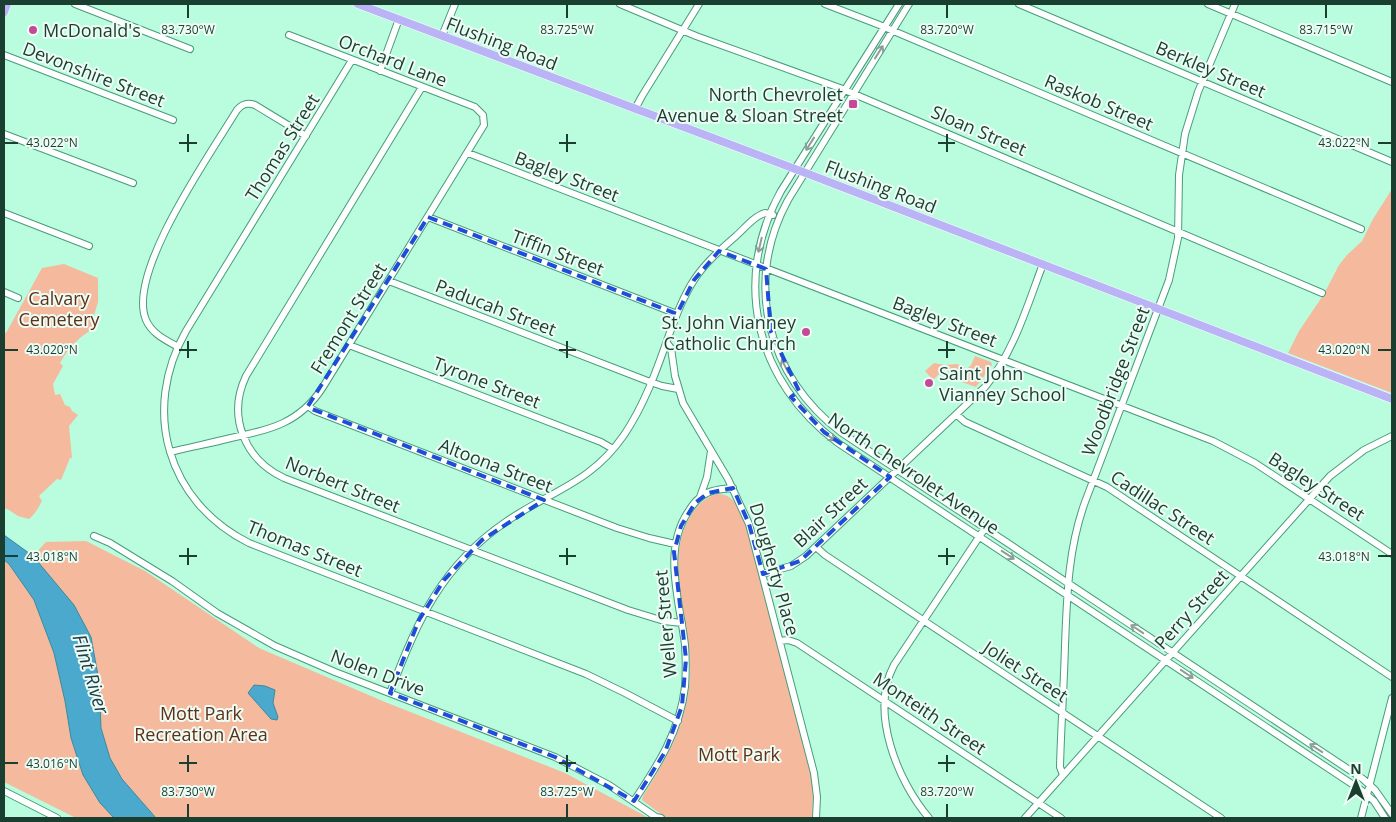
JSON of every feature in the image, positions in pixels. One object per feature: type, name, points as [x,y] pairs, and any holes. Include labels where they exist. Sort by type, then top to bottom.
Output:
[{"type":"main road","points":[[4,12],[7,4]]},
{"type":"main road","name":"Flushing Road","points":[[358,4],[805,172],[1392,399]]},
{"type":"street","points":[[75,4],[190,49]]},
{"type":"street","points":[[442,36],[456,4]]},
{"type":"street","name":"Sloan Street","points":[[620,4],[682,30],[845,90],[1322,293]]},
{"type":"street","points":[[636,108],[699,4]]},
{"type":"street","name":"Raskob Street","points":[[825,4],[892,30],[1361,229]]},
{"type":"street","name":"North Chevrolet Avenue","points":[[899,4],[795,169],[770,214],[762,237],[757,265],[756,300],[762,335],[774,369],[791,397],[824,432],[1368,795],[1385,818]]},
{"type":"street","name":"North Chevrolet Avenue","points":[[909,4],[805,172],[779,217],[772,240],[766,269],[766,300],[771,332],[782,361],[799,391],[813,408],[837,429],[1371,785],[1392,814]]},
{"type":"street","name":"Berkley Street","points":[[1019,4],[1392,162]]},
{"type":"street","points":[[1208,4],[1392,82]]},
{"type":"street","name":"Woodbridge Street","points":[[1063,776],[1060,767],[1067,595],[1076,529],[1173,268],[1178,231],[1181,153],[1188,121],[1236,4]]},
{"type":"street","points":[[380,71],[399,20]]},
{"type":"street","name":"Orchard Lane","points":[[289,35],[475,107],[481,111],[484,117]]},
{"type":"street","name":"Devonshire Street","points":[[4,55],[174,120]]},
{"type":"street","name":"Thomas Street","points":[[352,60],[178,347],[170,369],[164,396],[165,424],[170,452],[180,477],[196,501],[216,523],[234,535],[264,550],[595,678],[678,721]]},
{"type":"street","name":"Norbert Street","points":[[422,87],[247,372],[240,390],[238,405],[238,418],[242,436],[256,458],[264,466],[280,476],[634,612],[664,621],[682,623]]},
{"type":"street","points":[[178,347],[158,335],[149,326],[143,307],[144,291],[156,250],[170,220],[245,100],[306,136]]},
{"type":"street","name":"Fremont Street","points":[[170,452],[278,426],[308,406],[321,390],[468,153],[483,127],[484,117]]},
{"type":"street","points":[[4,134],[133,184]]},
{"type":"street","name":"Bagley Street","points":[[468,153],[1204,437],[1230,449],[1392,554]]},
{"type":"street","points":[[4,214],[89,246]]},
{"type":"street","points":[[390,693],[409,643],[424,611],[440,585],[471,550],[507,521],[580,479],[600,463],[613,449],[635,418],[677,314],[694,280],[719,251],[761,215],[770,214],[779,217]]},
{"type":"street","name":"Tiffin Street","points":[[428,217],[677,314]]},
{"type":"street","name":"Blair Street","points":[[763,574],[796,564],[816,548],[985,388],[1004,360],[1043,264]]},
{"type":"street","name":"Paducah Street","points":[[389,281],[651,382],[678,389]]},
{"type":"street","points":[[4,292],[18,298]]},
{"type":"street","name":"Dougherty Place","points":[[666,343],[671,348],[678,389],[688,411],[733,488],[749,524],[814,773],[817,797],[816,818]]},
{"type":"street","name":"Tyrone Street","points":[[349,345],[602,442],[613,449]]},
{"type":"street","points":[[791,397],[799,391]]},
{"type":"street","name":"Altoona Street","points":[[308,406],[315,411],[623,530],[675,544]]},
{"type":"street","name":"Cadillac Street","points":[[957,415],[972,425],[1106,487],[1392,677]]},
{"type":"street","name":"Perry Street","points":[[1025,818],[1330,476],[1348,460],[1370,446],[1392,436]]},
{"type":"street","name":"Weller Street","points":[[634,801],[665,752],[678,721],[684,694],[686,670],[675,570],[675,544],[683,521],[699,498],[708,477],[711,451]]},
{"type":"street","points":[[699,498],[712,491],[733,488]]},
{"type":"street","points":[[930,818],[913,796],[898,767],[888,734],[885,702],[887,684],[892,668],[985,528]]},
{"type":"street","name":"Nolen Drive","points":[[94,536],[102,538],[172,581],[217,613],[258,637],[306,660],[555,757],[594,776],[661,818]]},
{"type":"street","name":"Joliet Street","points":[[816,548],[1221,818]]},
{"type":"street","name":"Monteith Street","points":[[780,641],[787,640],[797,643],[1061,818]]},
{"type":"street","points":[[1361,818],[1392,698]]},
{"type":"street","points":[[1262,724],[1268,716]]},
{"type":"street","points":[[4,792],[58,818]]},
{"type":"highlighted area","points":[[428,217],[677,314],[694,280],[719,251],[766,269],[771,332],[799,391],[791,397],[824,432],[890,477],[800,561],[763,574],[749,524],[733,488],[708,493],[695,503],[681,526],[674,552],[686,659],[682,706],[665,752],[634,801],[555,757],[390,693],[419,620],[444,580],[482,540],[544,500],[308,406]]},
{"type":"green space","points":[[1392,189],[1392,393],[1288,353],[1299,331],[1324,294],[1339,265],[1362,241]]},
{"type":"green space","name":"Calvary Cemetery","points":[[64,264],[98,278],[98,302],[92,322],[93,329],[79,339],[67,352],[60,363],[63,366],[53,384],[55,395],[60,394],[65,405],[78,415],[69,426],[72,458],[70,458],[61,480],[57,479],[39,496],[42,501],[29,519],[18,516],[4,508],[4,332],[6,333],[42,268]]},
{"type":"green space","points":[[975,356],[991,362],[992,365],[976,387],[956,380],[946,370],[942,371],[933,380],[925,371],[934,363],[945,365],[957,364],[967,369]]},
{"type":"green space","name":"Mott Park","points":[[717,494],[731,498],[744,519],[812,777],[812,818],[666,818],[642,800],[665,760],[676,736],[688,695],[690,661],[679,580],[678,562],[680,545],[685,528],[693,512],[704,501]]},
{"type":"green space","name":"Mott Park Recreation Area","points":[[86,541],[145,571],[259,648],[385,702],[565,773],[649,818],[156,818],[122,779],[110,758],[101,728],[99,681],[91,637],[33,556],[46,542]]},
{"type":"green space","points":[[4,560],[9,564],[34,600],[54,653],[71,738],[83,775],[100,803],[114,818],[76,818],[4,782]]},
{"type":"water","name":"Flint River","points":[[4,535],[33,556],[74,605],[91,637],[99,681],[101,728],[110,758],[122,779],[156,818],[114,818],[100,803],[83,775],[71,738],[54,653],[34,600],[9,564],[4,560]]},
{"type":"water","points":[[254,685],[265,686],[275,690],[273,703],[278,717],[277,720],[271,719],[248,693]]},
{"type":"place","name":"McDonald's","points":[[33,30]]},
{"type":"place","name":"North Chevrolet Avenue & Sloan Street","points":[[853,104]]},
{"type":"place","name":"St. John Vianney Catholic Church","points":[[806,332]]},
{"type":"place","name":"Saint John Vianney School","points":[[929,383]]}]
